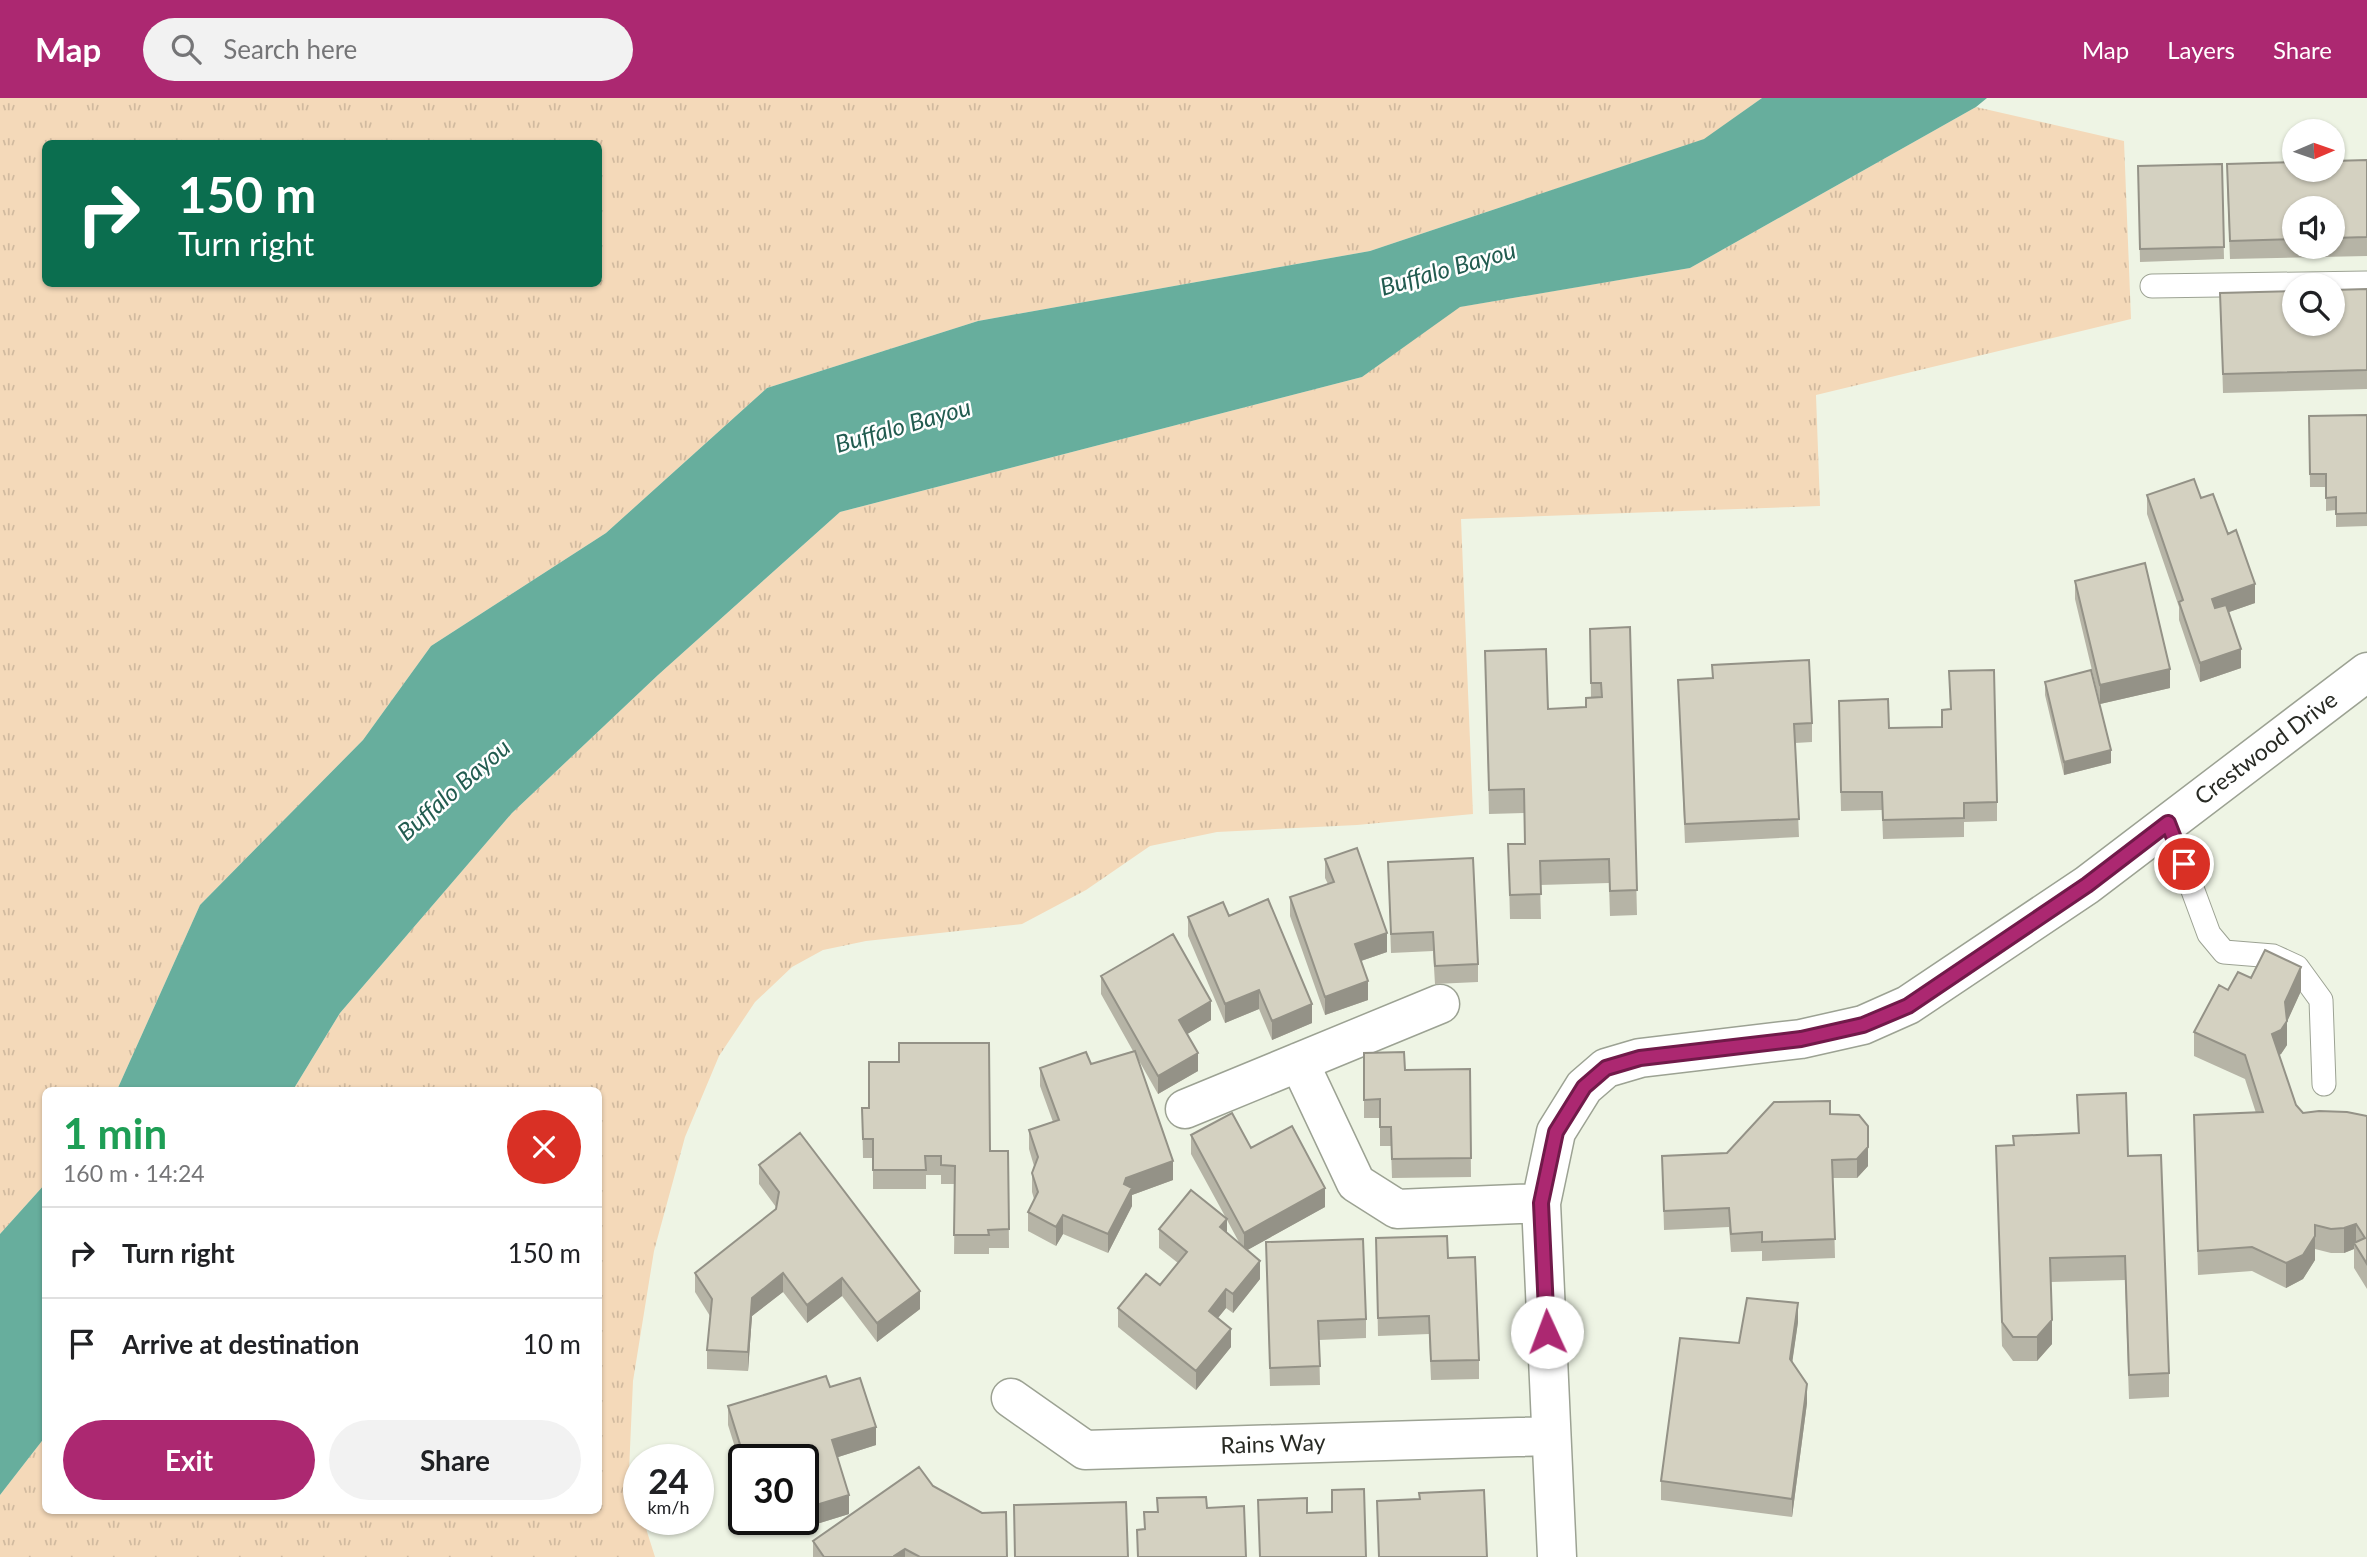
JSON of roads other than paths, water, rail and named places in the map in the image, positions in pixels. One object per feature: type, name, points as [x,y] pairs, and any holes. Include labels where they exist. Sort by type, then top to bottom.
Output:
[{"type":"street","name":"Crestwood Drive","points":[[1557,1557],[1541,1203],[1556,1132],[1584,1087],[1606,1068],[1640,1058],[1801,1039],[1863,1025],[1908,1006],[2087,885],[2367,672]]},
{"type":"street","points":[[1185,1109],[1440,1004]]},
{"type":"street","points":[[1299,1062],[1356,1183],[1398,1209],[1541,1203]]},
{"type":"street","name":"Rains Way","points":[[1011,1398],[1085,1450],[1551,1436]]},
{"type":"lane","points":[[2152,286],[2367,283]]},
{"type":"lane","points":[[2168,823],[2209,934],[2224,952],[2273,956],[2297,967],[2321,1000],[2324,1084]]},
{"type":"water","name":"Buffalo Bayou","points":[[1762,98],[1987,98],[1976,107],[1690,268],[1460,307],[1362,377],[840,512],[658,675],[512,813],[340,1013],[295,1087],[118,1087],[200,905],[363,740],[431,646],[606,533],[767,388],[978,321],[1370,251],[1704,139]]},
{"type":"water","points":[[42,1187],[42,1441],[0,1495],[0,1234]]}]
